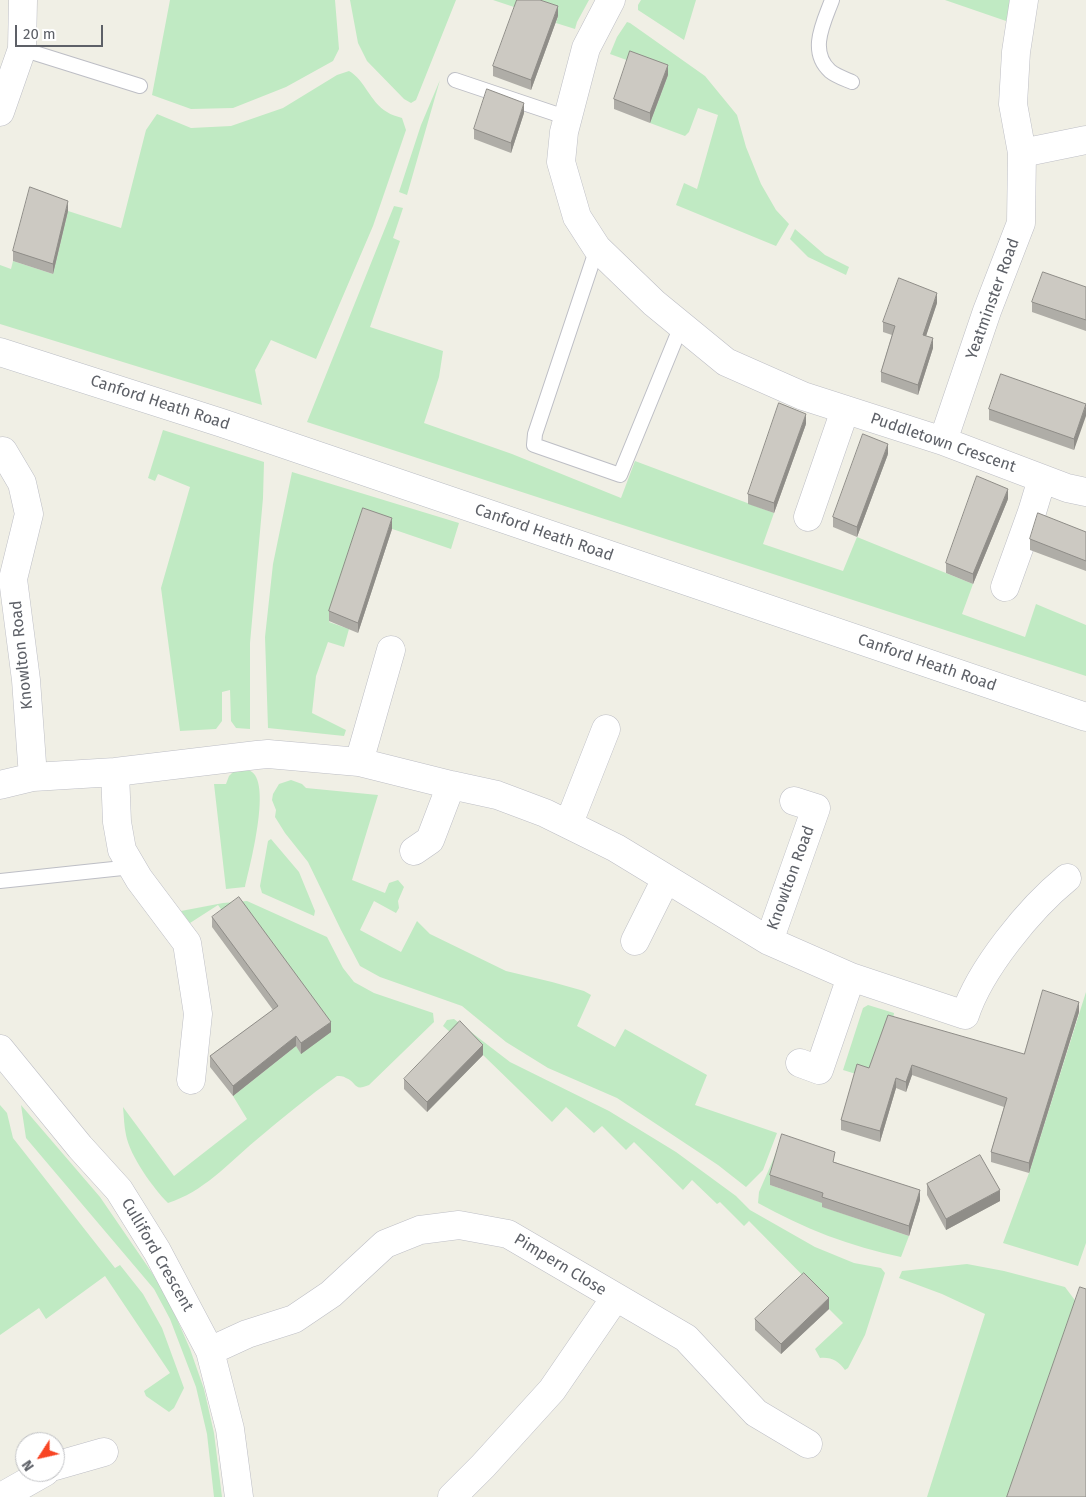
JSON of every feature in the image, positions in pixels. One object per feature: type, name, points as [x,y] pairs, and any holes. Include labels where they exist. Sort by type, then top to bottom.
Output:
[{"type":"street","points":[[0,112],[22,49],[23,0]]},
{"type":"street","name":"Puddletown Crescent","points":[[611,0],[586,48],[564,132],[561,162],[577,217],[597,248],[654,303],[726,362],[803,396],[943,441],[1067,488],[1086,492]]},
{"type":"street","name":"Yeatminster Road","points":[[943,441],[987,311],[1021,223],[1022,153],[1013,104],[1016,52],[1024,0]]},
{"type":"street","points":[[1022,153],[1086,140]]},
{"type":"street","name":"Canford Heath Road","points":[[0,352],[222,423],[1086,717]]},
{"type":"street","points":[[808,517],[844,410]]},
{"type":"street","name":"Knowlton Road","points":[[3,451],[22,483],[30,514],[13,579],[26,680],[33,777]]},
{"type":"street","points":[[1005,587],[1042,479]]},
{"type":"street","points":[[360,762],[391,650]]},
{"type":"street","points":[[569,824],[606,728]]},
{"type":"street","name":"Knowlton Road","points":[[0,785],[33,777],[115,772],[268,754],[360,762],[497,795],[569,824],[616,848],[769,941],[851,977],[965,1015],[971,996],[1004,945],[1051,890],[1067,878]]},
{"type":"street","points":[[115,772],[122,850],[139,879],[187,943],[198,1014],[191,1080]]},
{"type":"street","points":[[414,851],[430,840],[451,785]]},
{"type":"street","name":"Knowlton Road","points":[[769,941],[816,808],[794,801]]},
{"type":"street","points":[[634,941],[666,879]]},
{"type":"street","points":[[800,1063],[819,1070],[851,977]]},
{"type":"street","name":"Culliford Crescent","points":[[0,1050],[80,1147],[119,1190],[157,1251],[210,1351],[230,1429],[239,1497]]},
{"type":"street","name":"Pimpern Close","points":[[210,1351],[247,1334],[294,1319],[331,1294],[385,1244],[420,1230],[459,1225],[508,1234],[686,1338],[756,1413],[808,1444]]},
{"type":"street","name":"Pimpern Close","points":[[452,1497],[552,1390],[615,1298]]},
{"type":"street","points":[[65,1463],[104,1452]]},
{"type":"street","points":[[4,1497],[27,1482]]},
{"type":"lane","points":[[832,0],[818,35],[819,49],[824,63],[831,72],[852,82]]},
{"type":"lane","points":[[22,49],[140,86]]},
{"type":"lane","points":[[455,80],[568,118]]},
{"type":"lane","points":[[597,248],[535,434],[534,445],[620,475],[681,326]]},
{"type":"lane","points":[[0,881],[132,867]]},
{"type":"green space","points":[[170,0],[335,0],[339,49],[333,61],[286,87],[233,108],[191,109],[152,95]]},
{"type":"green space","points":[[350,0],[456,0],[416,100],[411,103],[404,99],[367,61],[358,43]]},
{"type":"green space","points":[[493,0],[589,0],[575,29],[556,23],[558,16],[517,8]]},
{"type":"green space","points":[[641,0],[696,0],[684,40],[638,10]]},
{"type":"green space","points":[[945,0],[1009,0],[1011,7],[1006,21]]},
{"type":"green space","points":[[627,22],[705,76],[737,115],[746,147],[761,184],[776,210],[789,224],[776,246],[676,205],[684,183],[697,189],[718,115],[698,108],[689,132],[685,136],[650,123],[668,75],[610,54],[617,37]]},
{"type":"green space","points":[[349,71],[355,75],[381,108],[390,114],[402,118],[406,130],[373,226],[316,359],[271,340],[255,370],[262,405],[0,324],[0,265],[11,269],[13,261],[53,274],[68,211],[121,228],[146,130],[157,114],[191,128],[231,126],[283,108],[337,75]]},
{"type":"green space","points":[[440,80],[407,195],[399,192],[421,125]]},
{"type":"green space","points":[[394,206],[403,208],[393,238],[400,241],[370,327],[443,351],[439,377],[424,423],[512,454],[621,498],[635,461],[774,513],[763,544],[843,571],[857,537],[973,584],[962,614],[1025,637],[1036,604],[1086,625],[1086,676],[307,422]]},
{"type":"green space","points":[[795,229],[825,255],[849,267],[846,275],[808,257],[790,239]]},
{"type":"green space","points":[[163,430],[264,462],[263,498],[250,643],[250,729],[236,728],[231,721],[230,690],[222,692],[222,721],[216,729],[180,731],[161,588],[190,487],[158,474],[155,481],[148,478]]},
{"type":"green space","points":[[292,472],[459,523],[451,549],[363,519],[329,622],[349,629],[344,647],[328,642],[316,676],[312,713],[346,730],[344,736],[268,728],[265,637],[273,564]]},
{"type":"green space","points":[[236,769],[252,772],[257,780],[260,793],[258,826],[245,887],[226,889],[214,784],[226,784],[229,776]]},
{"type":"green space","points":[[291,780],[302,784],[306,788],[378,795],[352,880],[385,893],[389,883],[398,880],[404,887],[398,901],[399,908],[396,913],[374,901],[360,930],[401,952],[417,921],[430,934],[506,971],[584,991],[591,995],[577,1026],[615,1047],[625,1029],[707,1075],[695,1105],[777,1133],[763,1170],[746,1187],[718,1165],[617,1098],[548,1068],[506,1042],[462,1006],[380,977],[360,966],[308,862],[275,817],[276,810],[272,800],[273,794],[279,784]]},
{"type":"green space","points":[[271,839],[299,872],[315,911],[314,916],[262,893],[260,886],[268,841]]},
{"type":"green space","points":[[247,901],[327,937],[343,968],[354,982],[374,993],[433,1013],[434,1022],[369,1085],[358,1087],[343,1076],[337,1076],[285,1116],[204,1185],[168,1203],[149,1180],[132,1152],[124,1125],[123,1107],[174,1176],[247,1119],[233,1096],[296,1046],[302,1053],[226,916],[218,905],[190,923],[181,911],[223,903]]},
{"type":"green space","points":[[1086,992],[1086,1243],[1078,1266],[1003,1243],[1029,1173]]},
{"type":"green space","points":[[868,1005],[894,1013],[892,1026],[869,1078],[843,1070],[863,1008]]},
{"type":"green space","points":[[454,1019],[510,1062],[609,1111],[676,1152],[736,1196],[750,1210],[815,1247],[854,1263],[881,1268],[885,1273],[865,1335],[848,1368],[845,1370],[834,1360],[820,1358],[815,1349],[843,1323],[821,1301],[824,1297],[749,1221],[744,1226],[720,1202],[717,1204],[692,1180],[683,1190],[634,1142],[626,1150],[602,1126],[594,1133],[566,1107],[552,1122],[469,1039],[464,1044],[443,1026],[447,1020]]},
{"type":"green space","points":[[0,1105],[7,1113],[13,1138],[115,1268],[120,1265],[143,1294],[162,1328],[184,1388],[174,1408],[169,1412],[146,1396],[144,1391],[170,1373],[105,1276],[46,1319],[39,1308],[0,1335]]},
{"type":"green space","points":[[21,1105],[100,1197],[159,1283],[190,1349],[204,1389],[214,1433],[222,1497],[214,1497],[207,1434],[196,1387],[170,1319],[154,1289],[26,1138]]},
{"type":"green space","points":[[780,1144],[770,1185],[823,1203],[823,1207],[909,1236],[901,1257],[864,1248],[828,1236],[792,1221],[758,1203],[759,1192]]},
{"type":"green space","points":[[967,1264],[1004,1271],[1065,1287],[1080,1307],[1013,1497],[927,1497],[985,1314],[942,1294],[899,1278],[902,1271]]},
{"type":"building","points":[[517,0],[540,0],[558,6],[531,80],[493,66]]},
{"type":"building","points":[[630,51],[668,65],[650,113],[614,99]]},
{"type":"building","points":[[487,89],[524,103],[511,143],[474,129]]},
{"type":"building","points":[[30,187],[68,201],[53,264],[13,251]]},
{"type":"building","points":[[1043,272],[1086,287],[1086,320],[1032,302]]},
{"type":"building","points":[[899,278],[937,293],[923,335],[933,338],[918,385],[881,372],[895,326],[883,322]]},
{"type":"building","points":[[1001,374],[1086,404],[1074,439],[989,409]]},
{"type":"building","points":[[779,403],[806,414],[774,503],[748,494]]},
{"type":"building","points":[[863,434],[888,444],[857,527],[833,517]]},
{"type":"building","points":[[977,476],[1008,489],[973,574],[946,563]]},
{"type":"building","points":[[363,508],[392,518],[358,623],[329,611]]},
{"type":"building","points":[[1038,513],[1086,532],[1086,561],[1030,539]]},
{"type":"building","points":[[239,897],[331,1022],[301,1043],[296,1036],[233,1086],[210,1056],[278,1006],[212,917]]},
{"type":"building","points":[[1043,990],[1079,1002],[1029,1163],[991,1152],[1007,1098],[912,1065],[906,1082],[896,1078],[880,1131],[841,1120],[857,1064],[869,1068],[888,1015],[1024,1054]]},
{"type":"building","points":[[460,1021],[483,1045],[427,1102],[404,1079]]},
{"type":"building","points":[[782,1134],[835,1152],[833,1162],[920,1190],[909,1226],[822,1197],[823,1193],[770,1175]]},
{"type":"building","points":[[980,1155],[1000,1190],[946,1219],[927,1184]]},
{"type":"building","points":[[804,1273],[829,1298],[781,1344],[755,1319]]},
{"type":"building","points":[[1080,1287],[1086,1289],[1086,1497],[1007,1497]]}]
